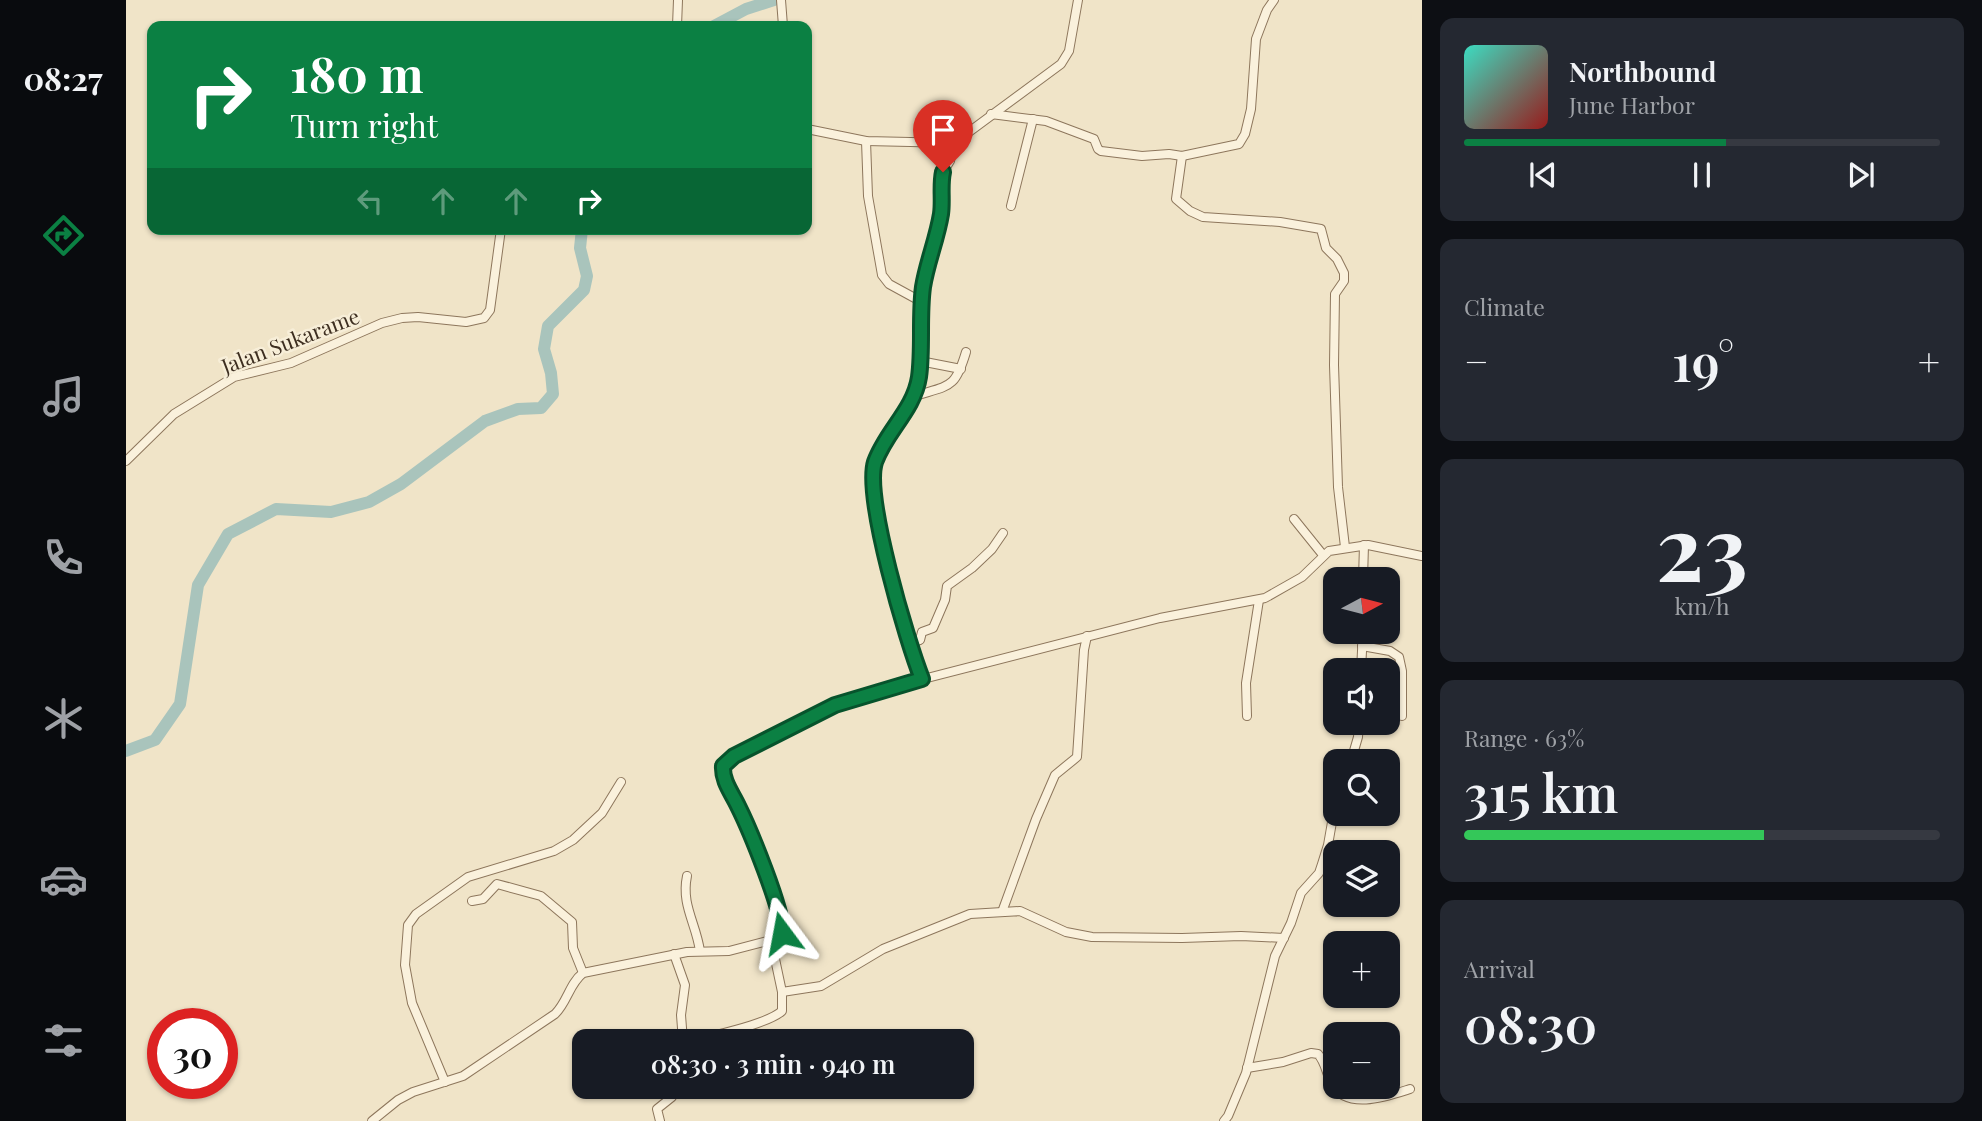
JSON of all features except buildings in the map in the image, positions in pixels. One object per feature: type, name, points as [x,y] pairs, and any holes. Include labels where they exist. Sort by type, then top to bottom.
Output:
[{"type":"street","points":[[678,0],[678,21]]},
{"type":"street","points":[[922,679],[908,644],[875,503],[875,463],[883,445],[915,396],[928,259],[941,213],[942,174],[950,161],[954,143],[1061,64],[1069,51],[1078,0]]},
{"type":"street","points":[[991,114],[1055,123],[1093,138],[1101,151],[1142,156],[1182,156],[1236,145],[1244,138],[1251,108],[1256,39],[1267,10],[1274,0]]},
{"type":"street","points":[[1011,206],[1033,119]]},
{"type":"street","points":[[812,130],[866,141],[954,143]]},
{"type":"street","points":[[866,141],[868,196],[881,275],[888,284],[922,302]]},
{"type":"street","points":[[1182,156],[1176,199],[1190,211],[1203,217],[1280,222],[1321,229],[1326,248],[1337,259],[1344,272],[1344,280],[1335,294],[1334,365],[1338,490],[1345,547]]},
{"type":"street","name":"Jalan Sukarame","points":[[126,461],[174,414],[245,373],[291,363],[383,323],[402,318],[466,322],[484,318],[490,310],[500,235]]},
{"type":"street","points":[[915,396],[948,385],[956,379],[967,352]]},
{"type":"street","points":[[920,361],[961,369]]},
{"type":"street","points":[[1294,519],[1323,555]]},
{"type":"street","points":[[908,644],[920,640],[922,632],[933,628],[945,600],[947,586],[972,568],[992,549],[1003,533]]},
{"type":"street","points":[[1363,545],[1363,567]]},
{"type":"street","points":[[372,1121],[398,1100],[413,1092],[463,1076],[555,1014],[564,1005],[574,980],[583,973],[674,954],[729,951],[771,940],[782,933],[780,919],[750,833],[725,782],[723,766],[734,756],[835,705],[922,679],[1160,618],[1259,600],[1301,577],[1323,555],[1345,547],[1363,545],[1422,556]]},
{"type":"street","points":[[1247,716],[1246,683],[1259,600]]},
{"type":"street","points":[[1002,912],[1057,770],[1077,757],[1087,636]]},
{"type":"street","points":[[1362,658],[1362,646],[1391,652],[1399,657],[1402,671],[1402,716]]},
{"type":"street","points":[[445,1082],[412,1003],[405,965],[408,925],[416,914],[468,877],[554,851],[573,840],[601,813],[621,782]]},
{"type":"street","points":[[1224,1121],[1247,1068],[1275,956],[1301,893],[1322,864],[1331,826]]},
{"type":"street","points":[[687,876],[686,905],[697,932],[700,951]]},
{"type":"street","points":[[472,901],[483,899],[497,884],[542,897],[572,923],[573,948],[583,973]]},
{"type":"street","points":[[782,992],[821,986],[883,949],[965,915],[1024,912],[1066,932],[1092,937],[1283,938]]},
{"type":"street","points":[[732,1029],[778,1015],[783,1009],[771,940]]},
{"type":"street","points":[[674,954],[685,985],[681,1013],[682,1029]]},
{"type":"street","points":[[1247,1068],[1283,1062],[1311,1053],[1318,1054],[1332,1083],[1339,1092],[1348,1096],[1380,1098],[1410,1089]]},
{"type":"street","points":[[660,1121],[657,1109],[670,1099]]},
{"type":"waterway","points":[[723,21],[746,9],[774,0]]},
{"type":"waterway","points":[[126,751],[155,740],[180,704],[198,585],[228,534],[276,509],[331,512],[369,502],[401,484],[485,421],[518,409],[541,408],[553,394],[551,373],[544,349],[548,326],[584,290],[587,276],[580,248],[581,235]]},
{"type":"route","points":[[782,933],[780,919],[750,833],[725,782],[723,766],[727,760],[772,735],[835,705],[922,679],[908,644],[875,503],[873,476],[883,445],[915,396],[919,377],[923,287],[941,213],[943,172]]}]
